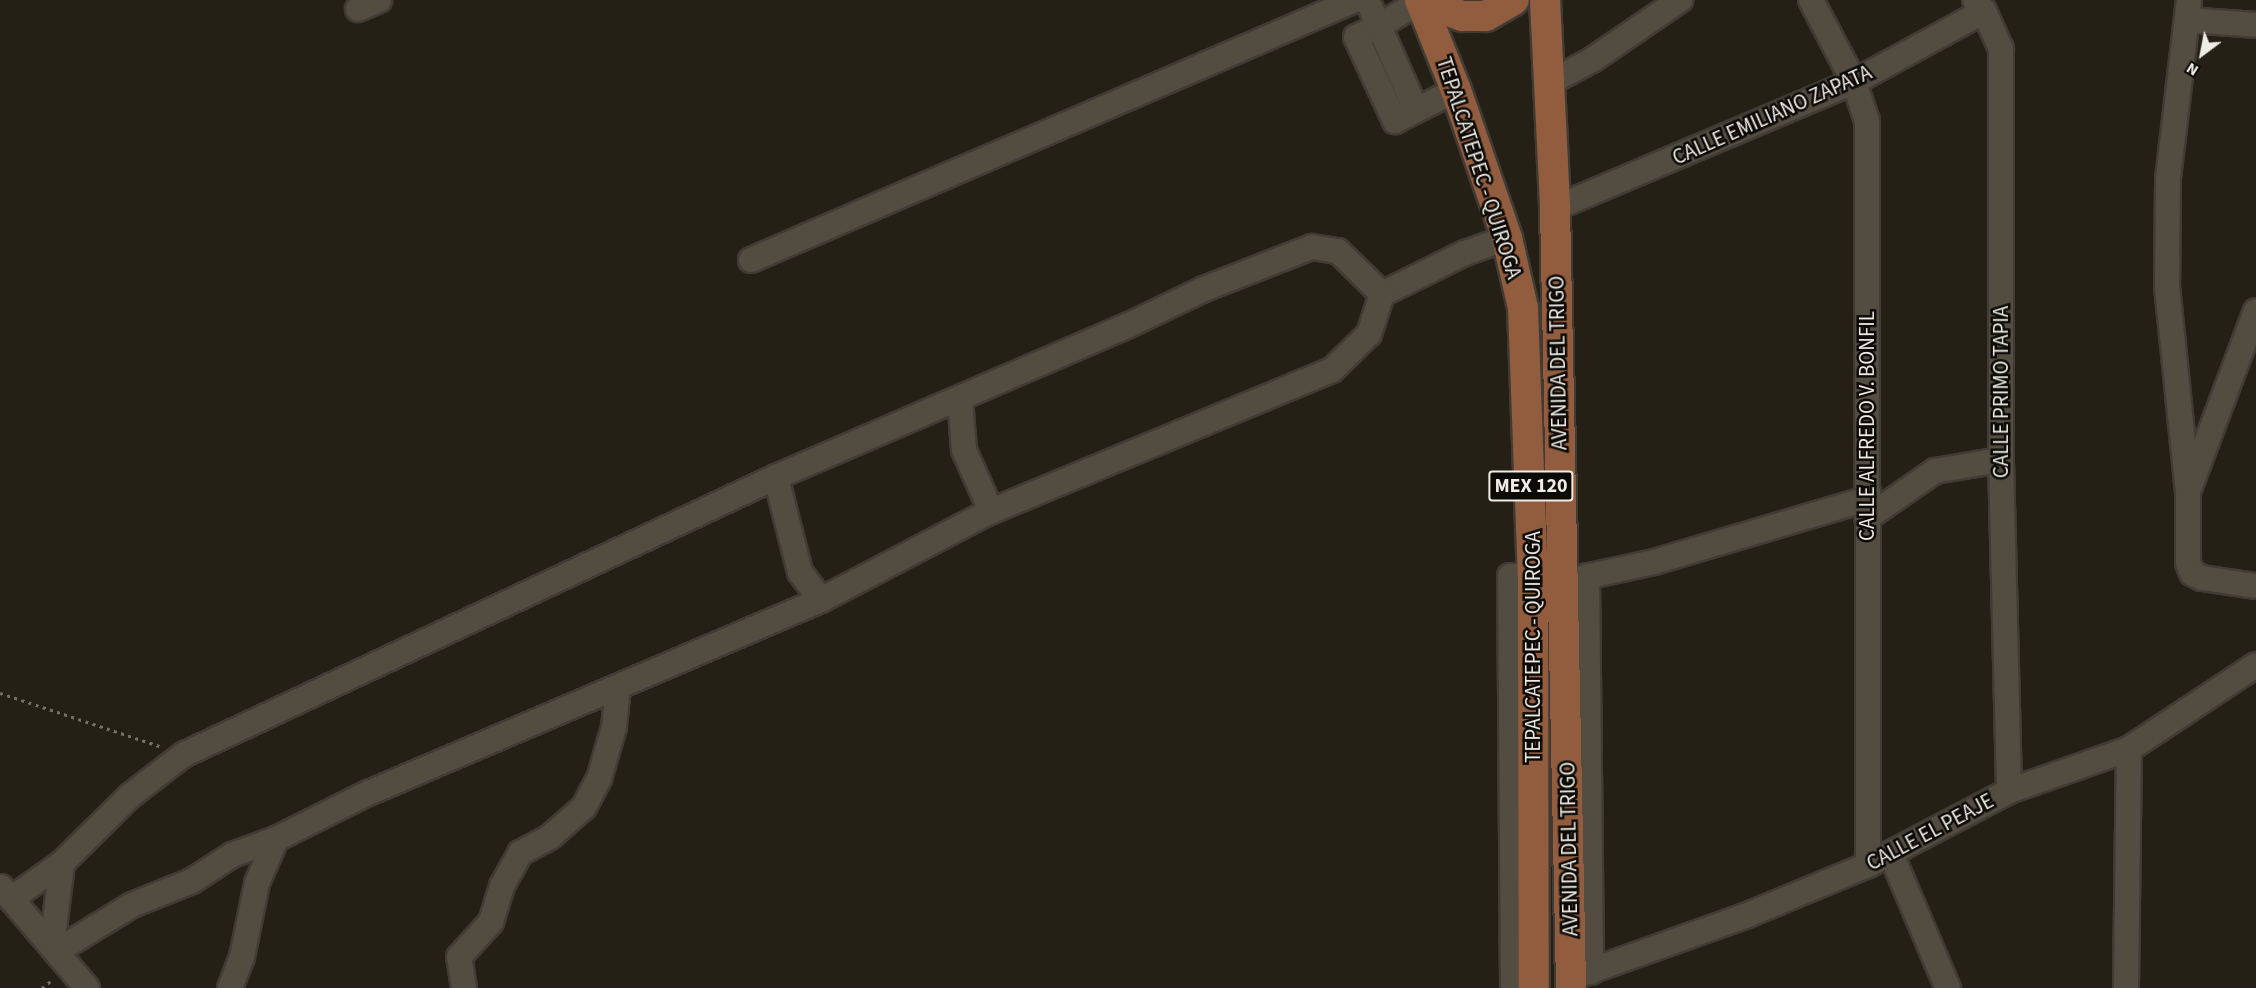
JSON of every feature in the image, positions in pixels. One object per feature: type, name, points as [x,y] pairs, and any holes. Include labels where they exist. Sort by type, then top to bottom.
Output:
[{"type":"main road","points":[[1420,1],[1462,16],[1486,16],[1514,0]]},
{"type":"main road","name":"AVENIDA DEL TRIGO","points":[[1545,0],[1547,84],[1555,208],[1556,305],[1575,579],[1577,979]]},
{"type":"main road","name":"TEPALCATEPEC - QUIROGA","points":[[1420,1],[1456,90],[1506,238],[1523,308],[1533,576],[1534,988]]},
{"type":"main road","points":[[1523,308],[1556,305]]},
{"type":"street","points":[[1367,0],[1416,110]]},
{"type":"street","points":[[1547,84],[1592,60],[1680,0]]},
{"type":"street","name":"CALLE ALFREDO V. BONFIL","points":[[1812,0],[1854,82],[1867,121],[1868,866]]},
{"type":"street","points":[[1356,37],[1420,1]]},
{"type":"street","points":[[751,260],[1348,3],[1356,37],[1395,121],[1456,90]]},
{"type":"street","name":"CALLE EMILIANO ZAPATA","points":[[1555,208],[1854,82],[1979,5]]},
{"type":"street","name":"CALLE PRIMO TAPIA","points":[[1979,5],[2001,49],[2001,460],[2009,791]]},
{"type":"street","points":[[2256,25],[2188,10],[2168,179],[2167,286],[2188,493],[2188,563],[2192,573],[2256,586]]},
{"type":"street","points":[[1372,72],[1394,61]]},
{"type":"street","points":[[54,948],[132,904],[192,881],[232,855],[276,840],[370,792],[821,600],[991,511],[1332,370],[1369,334],[1382,294],[1465,253],[1506,238]]},
{"type":"street","points":[[87,988],[5,893],[62,863],[129,796],[183,755],[776,477],[960,399],[1204,289],[1312,247],[1338,251],[1382,294]]},
{"type":"street","points":[[2188,493],[2256,311]]},
{"type":"street","points":[[960,399],[964,450],[991,511]]},
{"type":"street","points":[[1575,579],[1654,562],[1867,508],[1935,471],[2001,460]]},
{"type":"street","points":[[776,477],[800,572],[821,600]]},
{"type":"street","points":[[1513,988],[1510,576],[1533,576]]},
{"type":"street","name":"CALLE EL PEAJE","points":[[1577,979],[1868,866],[2009,791],[2129,749],[2256,665]]},
{"type":"street","points":[[464,988],[459,957],[491,922],[502,886],[520,853],[550,837],[584,807],[599,779],[614,727],[618,687]]},
{"type":"street","points":[[2126,988],[2129,749]]},
{"type":"street","points":[[230,988],[240,965],[257,883],[276,840]]},
{"type":"street","points":[[1891,854],[1948,988]]},
{"type":"street","points":[[54,948],[62,863]]},
{"type":"path","points":[[0,693],[183,755]]}]
